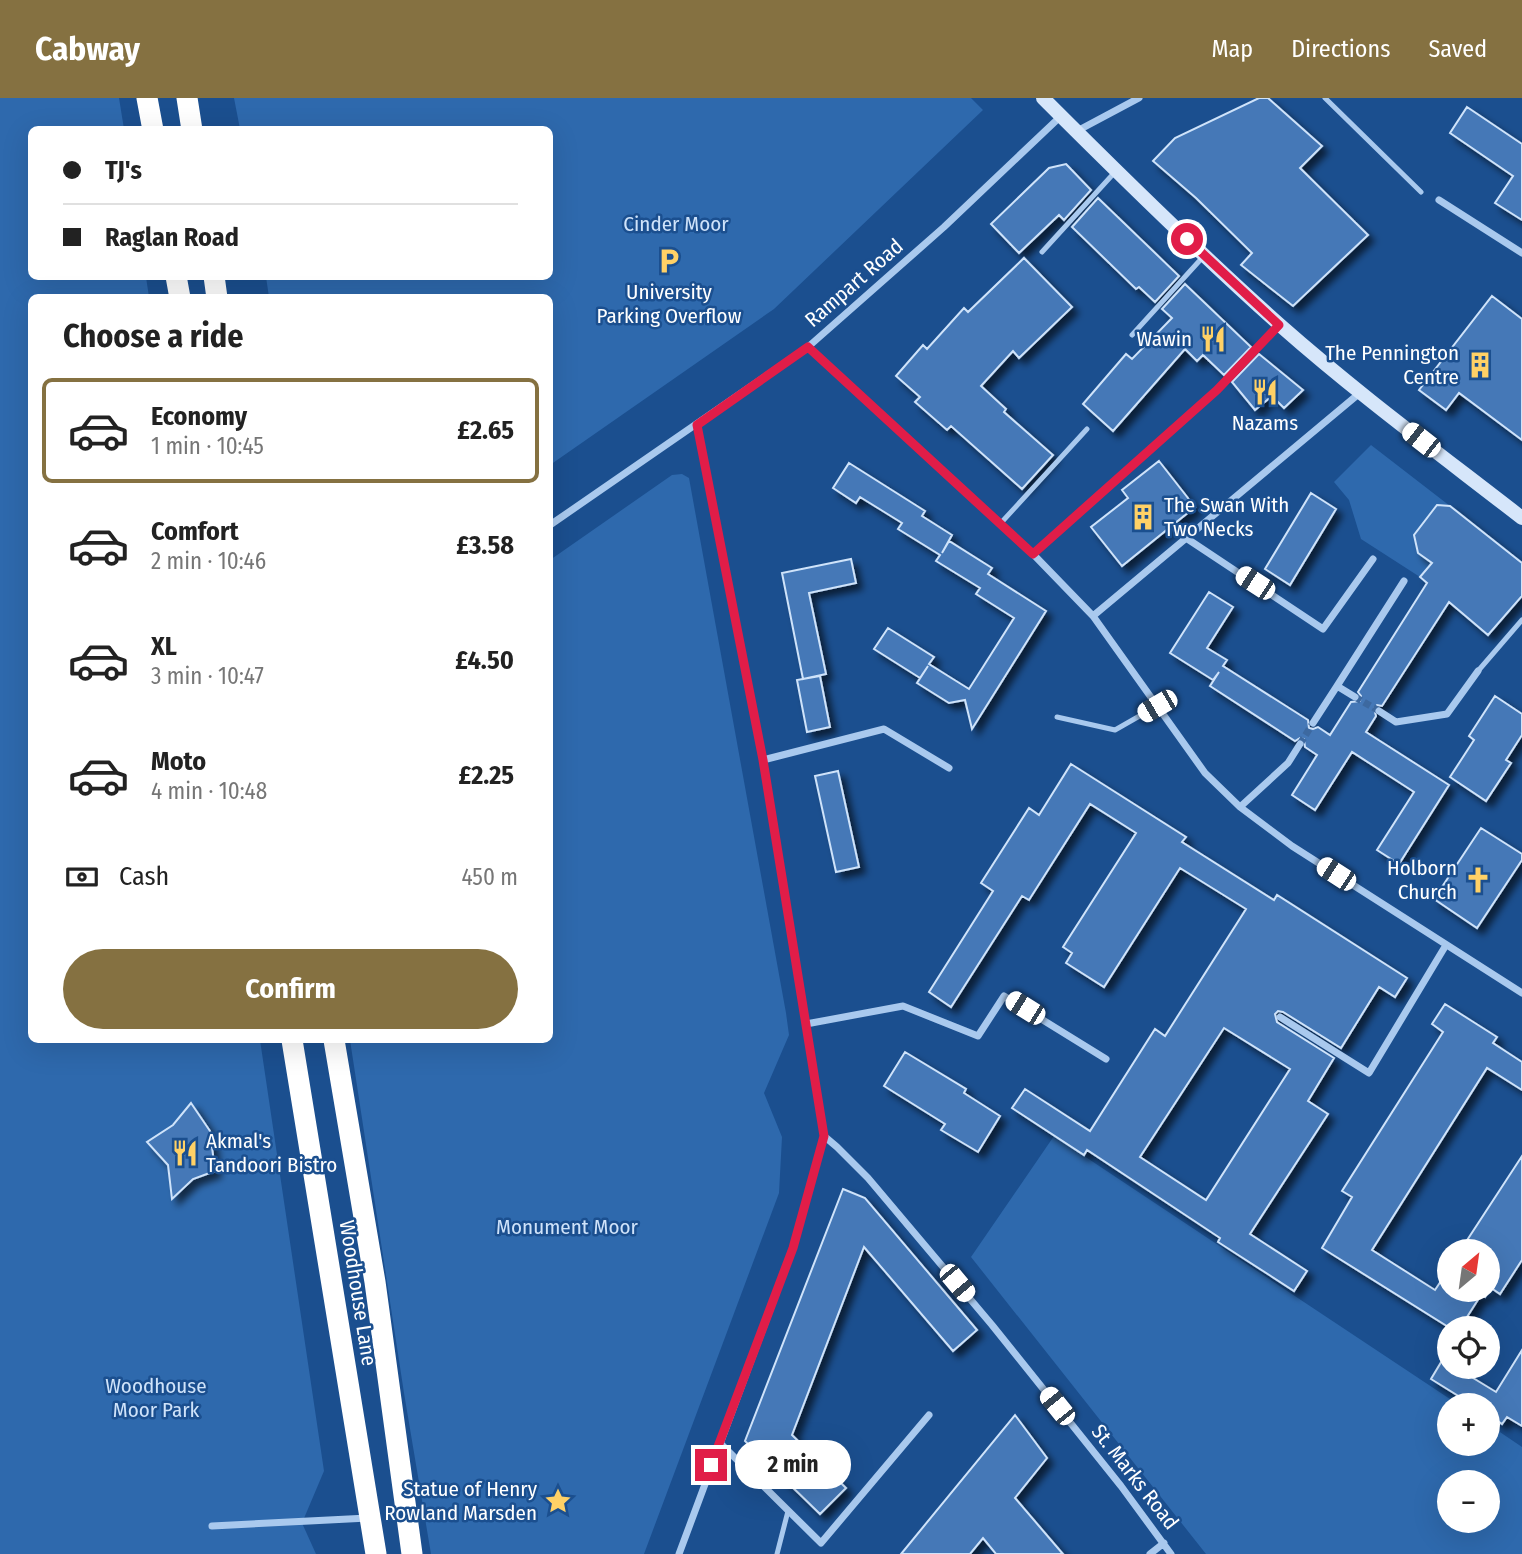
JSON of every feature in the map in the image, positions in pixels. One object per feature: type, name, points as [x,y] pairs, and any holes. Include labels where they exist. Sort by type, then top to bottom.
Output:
[{"type":"highway","points":[[148,98],[152,126]]},
{"type":"highway","points":[[187,98],[191,126]]},
{"type":"highway","name":"Woodhouse Lane","points":[[292,1043],[376,1554]]},
{"type":"highway","name":"Woodhouse Lane","points":[[335,1043],[375,1282],[412,1554]]},
{"type":"street","points":[[1043,98],[1279,325],[1522,518]]},
{"type":"street","points":[[1077,131],[1139,98]]},
{"type":"street","name":"Rampart Road","points":[[553,523],[808,347],[944,226],[1061,116]]},
{"type":"street","points":[[1439,200],[1522,253]]},
{"type":"street","points":[[808,347],[1033,554],[1093,616],[1205,773],[1240,807],[1292,845],[1522,993]]},
{"type":"street","points":[[1093,616],[1361,392]]},
{"type":"street","points":[[680,1554],[793,1248],[824,1136],[763,760],[697,425]]},
{"type":"street","points":[[1186,538],[1323,629],[1373,559]]},
{"type":"street","points":[[1313,723],[1404,581]]},
{"type":"street","points":[[1379,711],[1396,722],[1447,713],[1478,671]]},
{"type":"street","points":[[1337,686],[1355,697]]},
{"type":"street","points":[[763,760],[884,729],[949,768]]},
{"type":"street","points":[[1240,807],[1288,763],[1300,744]]},
{"type":"street","points":[[1280,1017],[1368,1073],[1446,945]]},
{"type":"street","points":[[806,1024],[903,1006],[978,1036],[1004,996],[1106,1059]]},
{"type":"street","name":"St. Marks Road","points":[[824,1136],[868,1178],[992,1325],[1171,1554]]},
{"type":"street","points":[[720,1443],[821,1543],[929,1415]]},
{"type":"street","points":[[212,1525],[370,1518]]},
{"type":"street","points":[[1150,1554],[1164,1543]]},
{"type":"lane","points":[[1325,98],[1421,192]]},
{"type":"lane","points":[[1042,252],[1117,170]]},
{"type":"lane","points":[[1132,335],[1205,256]]},
{"type":"lane","points":[[1033,554],[1217,390],[1279,325]]},
{"type":"lane","points":[[1000,524],[1087,429]]},
{"type":"lane","points":[[1478,671],[1522,620]]},
{"type":"lane","points":[[1057,717],[1115,730],[1157,706]]},
{"type":"lane","points":[[777,1554],[788,1511]]},
{"type":"green space","name":"Woodhouse Moor Park","points":[[0,98],[119,98],[124,126],[28,126],[28,280],[146,280],[149,294],[28,294],[28,1043],[260,1043],[324,1471],[302,1523],[316,1554],[0,1554]]},
{"type":"green space","name":"Cinder Moor","points":[[234,98],[971,98],[983,110],[774,309],[553,463],[553,294],[269,294],[266,280],[553,280],[553,126],[239,126]]},
{"type":"green space","points":[[1371,445],[1450,506],[1437,505],[1432,563],[1420,577],[1361,539],[1349,500],[1334,482]]},
{"type":"green space","name":"Monument Moor","points":[[682,474],[689,478],[786,1013],[789,1035],[764,1093],[782,1137],[779,1193],[644,1554],[431,1554],[350,1043],[553,1043],[553,558],[672,475]]},
{"type":"green space","points":[[1054,1136],[1441,1393],[1437,1393],[1437,1456],[1500,1456],[1500,1432],[1522,1447],[1522,1554],[1206,1554],[971,1257]]},
{"type":"building","points":[[1259,98],[1268,98],[1322,146],[1300,168],[1368,235],[1293,306],[1241,265],[1252,253],[1196,198],[1153,161],[1175,138]]},
{"type":"building","points":[[1467,107],[1522,144],[1522,220],[1495,203],[1513,176],[1450,133]]},
{"type":"building","points":[[1066,164],[1091,190],[1064,220],[1059,215],[1019,253],[991,224],[1049,168]]},
{"type":"building","points":[[1098,198],[1179,276],[1155,302],[1139,287],[1136,289],[1072,227]]},
{"type":"building","points":[[1024,258],[1072,307],[1019,358],[1013,351],[981,386],[1006,409],[1004,412],[1053,455],[1022,489],[951,426],[947,430],[915,402],[920,397],[896,376],[923,345],[927,349],[964,308],[968,312]]},
{"type":"building","points":[[1185,284],[1251,347],[1224,375],[1203,355],[1197,361],[1185,349],[1113,431],[1083,404],[1126,354],[1132,359],[1172,318],[1162,309]]},
{"type":"building","name":"The Pennington Centre","points":[[1492,296],[1522,319],[1522,440],[1459,393],[1446,410],[1419,390]]},
{"type":"building","points":[[1259,354],[1303,390],[1284,408],[1272,396],[1255,410],[1232,382]]},
{"type":"building","name":"The Swan With Two Necks","points":[[1159,461],[1195,507],[1122,566],[1091,527],[1128,498],[1122,490]]},
{"type":"building","points":[[849,463],[925,511],[922,516],[952,535],[942,553],[949,541],[992,568],[988,574],[1046,611],[972,729],[965,700],[949,703],[917,683],[928,666],[920,678],[874,649],[888,628],[934,657],[929,664],[969,689],[1014,618],[976,594],[980,588],[936,561],[940,555],[898,529],[902,523],[860,497],[856,503],[833,488]]},
{"type":"building","points":[[1311,493],[1336,509],[1290,585],[1265,569]]},
{"type":"building","points":[[1437,505],[1450,506],[1522,563],[1522,596],[1488,635],[1449,602],[1382,706],[1377,705],[1374,708],[1376,716],[1366,732],[1449,785],[1399,864],[1377,850],[1414,792],[1352,752],[1315,810],[1292,795],[1317,755],[1305,747],[1304,739],[1295,741],[1210,686],[1219,672],[1213,680],[1170,653],[1209,592],[1233,607],[1207,648],[1227,660],[1223,666],[1308,720],[1309,728],[1318,727],[1330,735],[1351,702],[1360,701],[1358,692],[1427,583],[1420,577],[1432,563],[1418,553],[1414,535]]},
{"type":"building","points":[[851,559],[856,583],[809,593],[826,674],[803,679],[782,573]]},
{"type":"building","points":[[820,676],[830,727],[807,732],[797,680]]},
{"type":"building","points":[[1495,696],[1522,714],[1522,735],[1506,760],[1511,763],[1486,801],[1450,777],[1474,740],[1469,736]]},
{"type":"building","points":[[1071,764],[1186,837],[1182,842],[1274,900],[1277,895],[1407,978],[1395,997],[1379,987],[1341,1048],[1283,1012],[1278,1011],[1275,1014],[1277,1022],[1334,1058],[1308,1101],[1328,1114],[1250,1234],[1307,1271],[1294,1291],[1218,1242],[1220,1238],[1087,1150],[1084,1155],[1012,1108],[1025,1089],[1090,1131],[1155,1029],[1165,1036],[1246,909],[1180,868],[1104,987],[1066,963],[1072,953],[1063,947],[1136,833],[1090,804],[1029,900],[1022,896],[951,1007],[929,992],[993,891],[981,883],[1029,808],[1039,815]],"holes":[[[1224,1028],[1290,1069],[1206,1200],[1140,1157]]]},
{"type":"building","points":[[838,771],[859,867],[836,872],[815,776]]},
{"type":"building","name":"Holborn Church","points":[[1481,828],[1522,854],[1522,860],[1477,928],[1434,899]]},
{"type":"building","points":[[1445,1004],[1497,1037],[1493,1043],[1522,1062],[1522,1090],[1487,1068],[1372,1250],[1435,1290],[1437,1287],[1437,1302],[1477,1302],[1468,1316],[1437,1316],[1437,1320],[1322,1248],[1352,1197],[1342,1191],[1443,1032],[1432,1024]]},
{"type":"building","points":[[905,1052],[966,1089],[964,1093],[1000,1116],[978,1152],[941,1130],[945,1124],[884,1086]]},
{"type":"building","name":"Akmal's Tandoori Bistro","points":[[191,1103],[210,1131],[215,1171],[193,1179],[172,1199],[168,1165],[147,1142],[173,1125]]},
{"type":"building","points":[[1522,1156],[1522,1260],[1500,1294],[1500,1239],[1468,1239]]},
{"type":"building","points":[[843,1189],[865,1198],[977,1330],[953,1351],[864,1247],[792,1435],[846,1488],[820,1514],[745,1441]]},
{"type":"building","points":[[1522,1350],[1522,1426],[1507,1417],[1502,1424],[1500,1423],[1500,1393],[1454,1393],[1431,1379],[1437,1369],[1437,1379],[1475,1379],[1496,1392]]},
{"type":"building","points":[[1015,1415],[1047,1458],[1015,1498],[1063,1554],[996,1554],[983,1538],[970,1554],[901,1554]]},
{"type":"tunnel","points":[[1355,697],[1379,711]]},
{"type":"tunnel","points":[[1300,744],[1313,723]]},
{"type":"place","name":"University Parking Overflow","points":[[669,261]]},
{"type":"place","name":"Wawin","points":[[1213,339]]},
{"type":"place","name":"The Pennington Centre","points":[[1480,365]]},
{"type":"place","name":"Nazams","points":[[1265,392]]},
{"type":"place","name":"The Swan With Two Necks","points":[[1143,517]]},
{"type":"place","name":"Holborn Church","points":[[1478,880]]},
{"type":"place","name":"Akmal's Tandoori Bistro","points":[[185,1153]]},
{"type":"place","name":"Statue of Henry Rowland Marsden","points":[[558,1501]]},
{"type":"route","points":[[711,1465],[793,1248],[824,1136],[763,760],[697,425],[808,347],[1033,554],[1217,390],[1279,325],[1187,239]]}]
